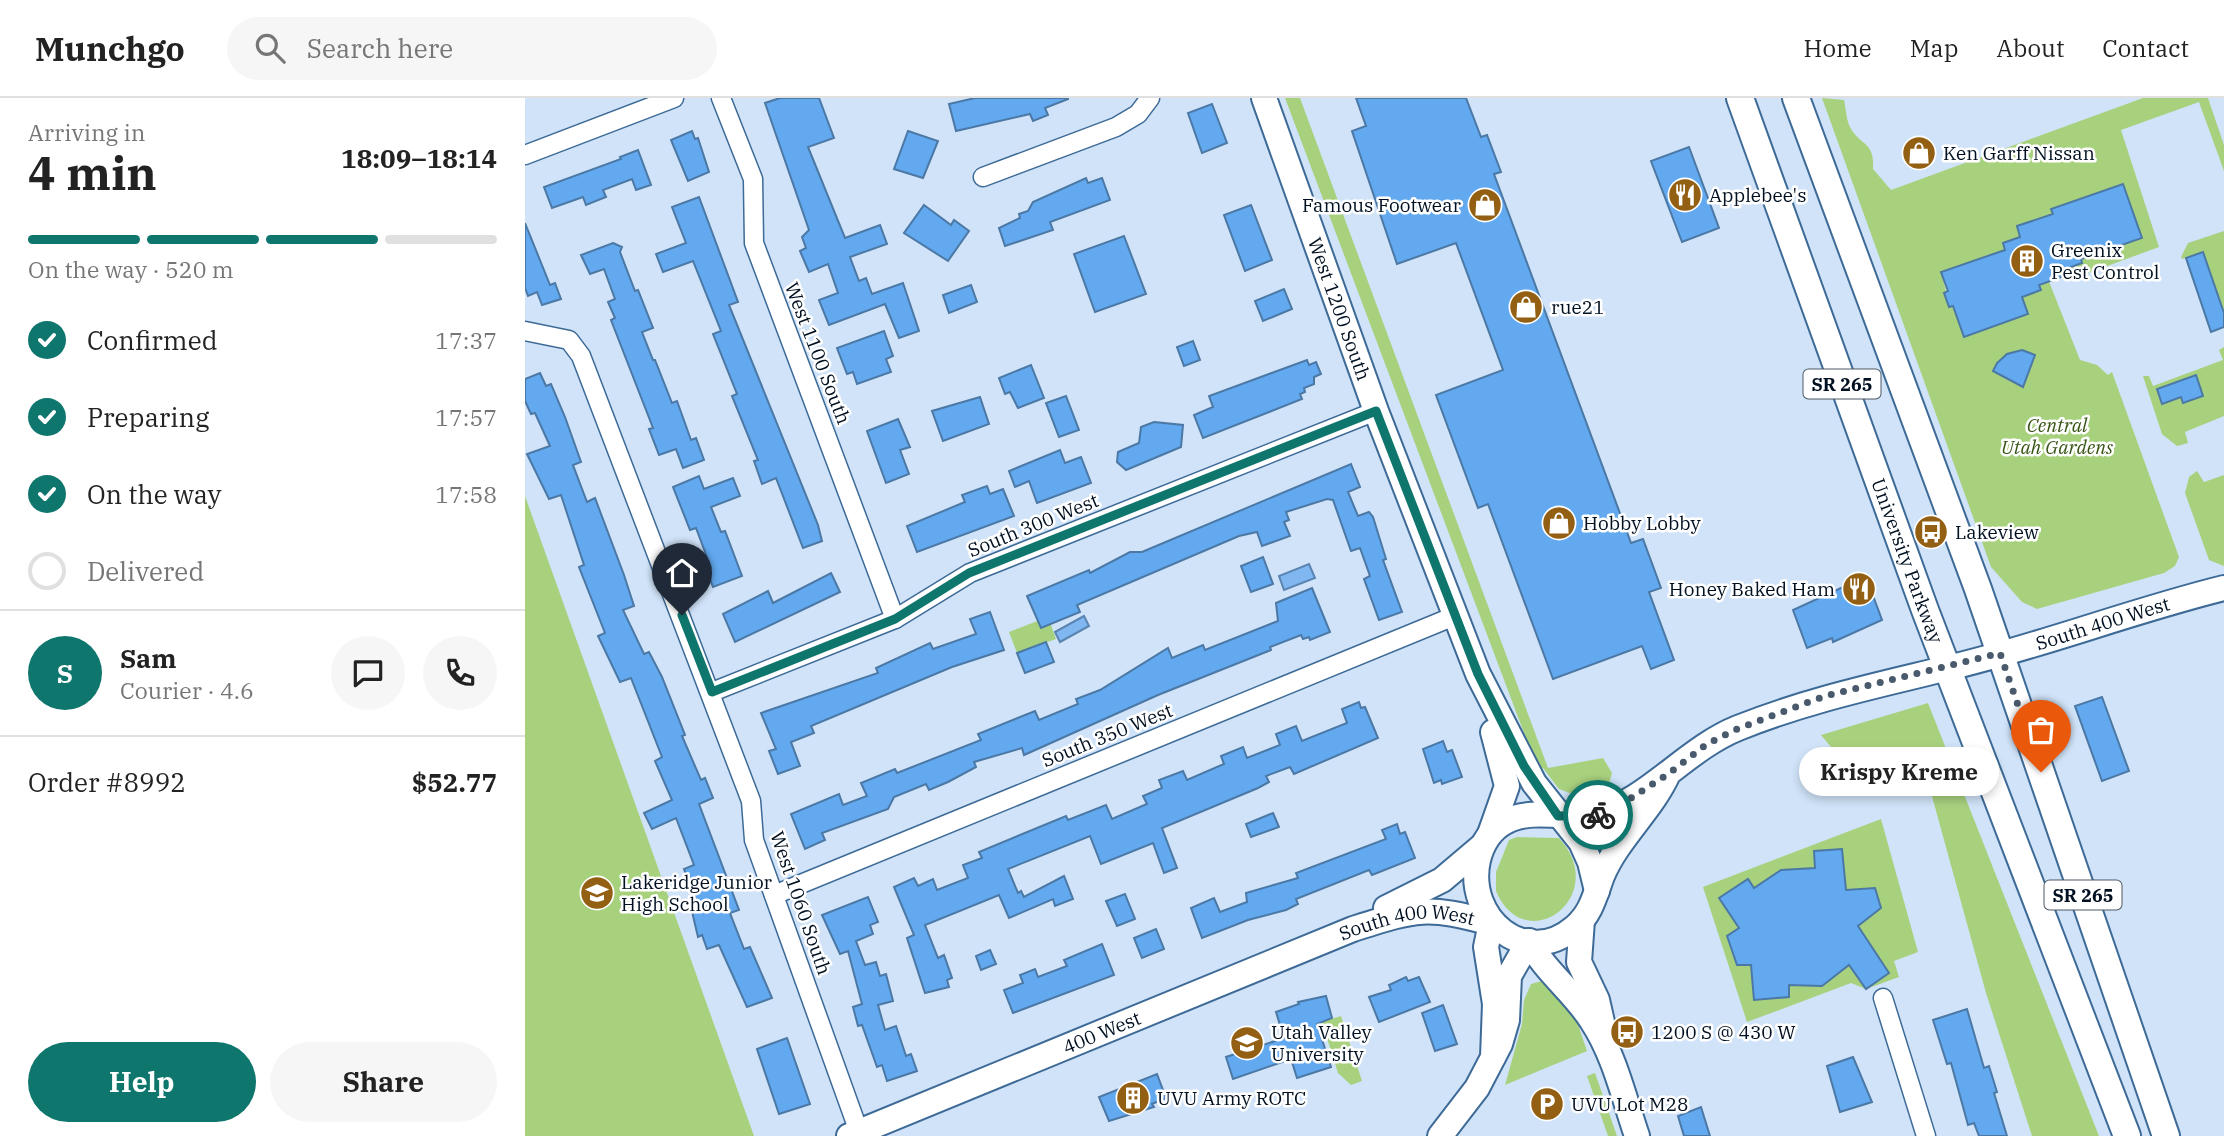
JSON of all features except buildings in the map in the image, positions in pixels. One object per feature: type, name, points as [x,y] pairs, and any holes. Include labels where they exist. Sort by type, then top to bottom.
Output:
[{"type":"main road","name":"University Parkway","points":[[1740,98],[1947,669],[2127,1136]]},
{"type":"main road","name":"SR 265","points":[[1796,98],[2000,653],[2166,1136]]},
{"type":"street","points":[[525,155],[674,98]]},
{"type":"street","name":"West 1100 South","points":[[721,98],[753,180],[754,243],[895,619]]},
{"type":"street","points":[[983,177],[1116,127],[1138,114],[1150,98]]},
{"type":"street","name":"West 1200 South","points":[[1264,98],[1376,411],[1478,674],[1524,766],[1558,816]]},
{"type":"street","name":"West 1060 South","points":[[525,331],[569,340],[581,356],[712,692],[751,801],[754,840],[854,1134]]},
{"type":"street","name":"South 300 West","points":[[712,692],[895,619],[969,573],[1376,411]]},
{"type":"street","name":"South 400 West","points":[[1558,816],[1594,816],[1606,813],[1668,774],[1700,748],[1737,729],[1825,696],[1947,669],[2224,588]]},
{"type":"street","name":"South 350 West","points":[[774,895],[1457,615]]},
{"type":"street","name":"West 1200 South","points":[[1478,674],[1484,707],[1507,782],[1504,800],[1487,839]]},
{"type":"street","name":"South 400 West","points":[[1597,891],[1619,845],[1656,797],[1668,774]]},
{"type":"street","points":[[1582,920],[1559,937],[1529,941],[1511,937],[1491,923],[1481,907],[1474,877],[1487,839],[1504,822],[1519,816],[1558,816],[1581,842],[1590,862],[1597,891],[1582,920],[1579,962],[1600,1010],[1602,1037]]},
{"type":"street","name":"South 400 West","points":[[1353,929],[1384,909],[1442,880],[1487,839]]},
{"type":"street","name":"South 400 West","points":[[1353,929],[1425,910],[1451,911],[1491,923]]},
{"type":"street","points":[[1491,923],[1486,947],[1495,1004],[1493,1057]]},
{"type":"street","name":"400 West","points":[[854,1134],[1353,929]]},
{"type":"street","points":[[1529,941],[1547,969],[1584,1009],[1602,1037],[1637,1136]]},
{"type":"street","points":[[1440,1136],[1477,1088],[1493,1057],[1504,1031],[1509,976],[1529,941]]},
{"type":"street","points":[[1884,998],[1926,1136]]},
{"type":"green space","points":[[1285,98],[1300,98],[1548,768],[1603,758],[1612,773],[1609,784],[1578,796],[1559,789],[1543,768],[1538,770]]},
{"type":"green space","points":[[1822,98],[1844,100],[1850,127],[1869,148],[1873,169],[1891,190],[2143,98],[2208,98],[2224,145],[2224,171],[2199,102],[2121,130],[2159,247],[2069,280],[2065,269],[2082,263],[2081,259],[2142,238],[2123,184],[2052,209],[2053,214],[2017,226],[2020,237],[2005,250],[1942,272],[1949,307],[2028,314],[2022,297],[2040,290],[2038,282],[2048,279],[2080,360],[2097,365],[2108,375],[2112,372],[2179,557],[2175,566],[2164,573],[2037,609],[2022,602],[1991,567]]},
{"type":"green space","points":[[2224,231],[2224,313],[2203,253],[2182,259],[2181,257],[2188,243]]},
{"type":"green space","name":"Central Utah Gardens","points":[[2224,347],[2224,416],[2185,432],[2188,443],[2177,446],[2162,434],[2143,376],[2149,376],[2153,386],[2223,360],[2219,350]]},
{"type":"green space","points":[[2197,471],[2204,482],[2224,475],[2224,566],[2209,560],[2185,493],[2189,477]]},
{"type":"green space","name":"Lakeridge Junior High School","points":[[525,496],[754,1136],[525,1136]]},
{"type":"green space","points":[[1048,617],[1056,639],[1017,653],[1009,632]]},
{"type":"green space","points":[[1928,703],[2099,1136],[2032,1136],[1986,993],[1927,778],[1890,771],[1860,754],[1836,753],[1821,735]]},
{"type":"green space","points":[[1881,819],[1918,952],[1894,961],[1899,977],[1866,989],[1851,983],[1747,1022],[1703,887]]},
{"type":"green space","points":[[1517,837],[1559,838],[1573,860],[1576,880],[1570,898],[1558,912],[1543,920],[1526,920],[1509,911],[1496,891],[1496,872],[1509,840]]},
{"type":"green space","points":[[1549,979],[1567,992],[1587,1051],[1505,1085],[1522,1024],[1524,1000],[1531,984]]},
{"type":"green space","points":[[1341,1016],[1362,1081],[1351,1085],[1338,1073],[1322,1022]]},
{"type":"green space","points":[[1595,1073],[1617,1136],[1608,1136],[1587,1076]]},
{"type":"water","points":[[1309,564],[1315,578],[1284,590],[1279,576]]},
{"type":"water","points":[[1084,616],[1089,626],[1060,642],[1055,632]]},
{"type":"way so far","points":[[1598,815],[1614,809],[1668,774],[1693,753],[1737,729],[1825,696],[1947,669],[2000,653],[2041,772]]},
{"type":"place","name":"Ken Garff Nissan","points":[[1919,153]]},
{"type":"place","name":"Applebee's","points":[[1685,195]]},
{"type":"place","name":"Famous Footwear","points":[[1485,205]]},
{"type":"place","name":"Greenix Pest Control","points":[[2027,261]]},
{"type":"place","name":"rue21","points":[[1526,307]]},
{"type":"place","name":"Hobby Lobby","points":[[1559,523]]},
{"type":"place","name":"Lakeview","points":[[1931,532]]},
{"type":"place","name":"Honey Baked Ham","points":[[1859,589]]},
{"type":"place","name":"Krispy Kreme","points":[[2041,772]]},
{"type":"place","name":"Lakeridge Junior High School","points":[[597,893]]},
{"type":"place","name":"1200 S @ 430 W","points":[[1627,1032]]},
{"type":"place","name":"Utah Valley University","points":[[1247,1043]]},
{"type":"place","name":"UVU Army ROTC","points":[[1133,1098]]},
{"type":"place","name":"UVU Lot M28","points":[[1547,1104]]},
{"type":"route","points":[[682,615],[712,692],[895,619],[969,573],[1376,411],[1478,674],[1524,766],[1558,816],[1598,815]]}]
